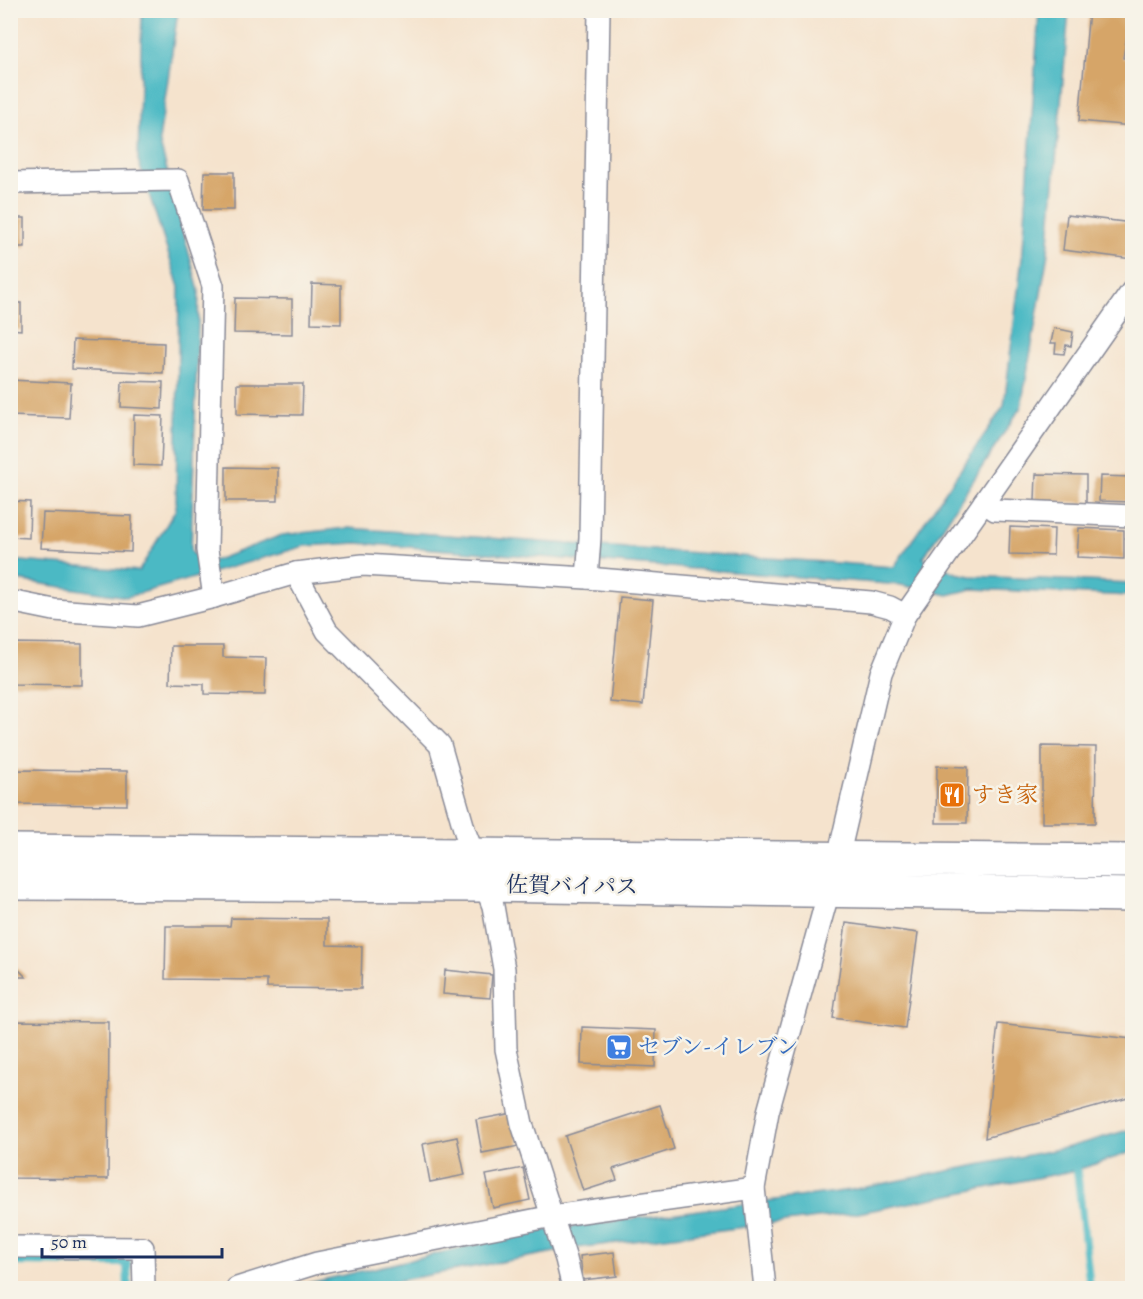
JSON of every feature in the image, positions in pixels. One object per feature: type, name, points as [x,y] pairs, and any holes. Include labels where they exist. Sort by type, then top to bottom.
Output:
[{"type":"highway","name":"佐賀バイパス","points":[[10,851],[1132,861]]},
{"type":"highway","name":"佐賀バイパス","points":[[10,883],[484,885],[1132,895]]},
{"type":"street","points":[[587,572],[590,538],[599,10]]},
{"type":"street","points":[[10,183],[178,180],[213,286],[207,550],[213,588]]},
{"type":"street","points":[[765,1288],[754,1188],[768,1112],[838,858],[881,674],[905,615],[1132,291]]},
{"type":"street","points":[[984,502],[995,510],[1132,516]]},
{"type":"street","points":[[10,601],[54,610],[138,616],[213,588],[296,573],[363,565],[587,572],[871,602],[890,607],[905,615]]},
{"type":"street","points":[[296,573],[327,631],[440,745],[473,854],[493,906],[504,969],[506,1049],[522,1124],[553,1216],[573,1288]]},
{"type":"street","points":[[237,1288],[317,1263],[553,1216],[754,1188]]},
{"type":"street","points":[[10,1246],[143,1248],[144,1288]]},
{"type":"water","points":[[142,11],[178,11],[159,140],[199,291],[191,551],[200,561],[216,560],[282,535],[347,528],[894,567],[1004,406],[1023,249],[1039,11],[1069,11],[1048,253],[1021,407],[923,558],[956,573],[971,576],[1132,583],[1132,596],[972,589],[948,595],[901,585],[357,543],[305,546],[127,597],[11,579],[10,560],[139,571],[176,509],[179,287],[138,160]]},
{"type":"water","points":[[1132,1129],[1132,1152],[1077,1170],[858,1213],[577,1248],[358,1288],[294,1288],[532,1232],[851,1190],[1069,1147]]},
{"type":"building","points":[[1089,10],[1132,10],[1132,24],[1129,24],[1123,58],[1132,60],[1132,126],[1079,121]]},
{"type":"building","points":[[204,172],[234,172],[234,210],[203,210]]},
{"type":"building","points":[[1067,215],[1132,223],[1132,259],[1063,250]]},
{"type":"building","points":[[10,218],[25,218],[25,247],[10,247]]},
{"type":"building","points":[[312,284],[341,285],[341,324],[311,323]]},
{"type":"building","points":[[235,298],[292,299],[292,334],[234,333]]},
{"type":"building","points":[[10,303],[21,303],[21,330],[10,329]]},
{"type":"building","points":[[1054,328],[1073,332],[1071,346],[1066,345],[1064,354],[1055,353],[1056,343],[1051,343]]},
{"type":"building","points":[[73,340],[164,343],[163,373],[72,369]]},
{"type":"building","points":[[10,380],[71,383],[69,418],[10,416]]},
{"type":"building","points":[[122,381],[163,382],[162,409],[121,407]]},
{"type":"building","points":[[237,384],[303,384],[302,415],[237,414]]},
{"type":"building","points":[[134,415],[163,416],[161,466],[133,465]]},
{"type":"building","points":[[226,467],[278,468],[278,501],[226,501]]},
{"type":"building","points":[[1036,474],[1086,475],[1086,503],[1035,501]]},
{"type":"building","points":[[1100,476],[1132,477],[1132,502],[1099,501]]},
{"type":"building","points":[[10,501],[30,502],[29,538],[10,537]]},
{"type":"building","points":[[43,513],[132,516],[131,552],[41,548]]},
{"type":"building","points":[[1010,527],[1054,529],[1053,555],[1009,554]]},
{"type":"building","points":[[1079,528],[1124,530],[1124,559],[1077,557]]},
{"type":"building","points":[[620,597],[653,600],[643,705],[610,702]]},
{"type":"building","points":[[10,643],[82,644],[82,685],[10,684]]},
{"type":"building","points":[[171,646],[223,646],[223,657],[266,658],[265,695],[204,694],[204,684],[170,683]]},
{"type":"building","points":[[1042,746],[1096,747],[1095,823],[1042,823]]},
{"type":"building","name":"すき家","points":[[937,766],[968,767],[967,823],[936,823]]},
{"type":"building","points":[[10,770],[127,771],[127,805],[10,804]]},
{"type":"building","points":[[231,918],[327,919],[327,945],[362,946],[361,989],[267,988],[267,980],[165,979],[166,926],[230,926]]},
{"type":"building","points":[[846,923],[918,933],[905,1028],[833,1018]]},
{"type":"building","points":[[10,961],[26,977],[10,977]]},
{"type":"building","points":[[445,970],[492,975],[490,998],[443,994]]},
{"type":"building","points":[[10,1021],[109,1022],[108,1179],[10,1178]]},
{"type":"building","points":[[998,1024],[1132,1039],[1132,1097],[985,1138]]},
{"type":"building","name":"セブン-イレブン","points":[[582,1027],[656,1030],[655,1067],[581,1064]]},
{"type":"building","points":[[660,1105],[674,1149],[613,1169],[617,1180],[583,1191],[565,1136]]},
{"type":"building","points":[[513,1113],[519,1146],[482,1153],[476,1120]]},
{"type":"building","points":[[457,1137],[465,1175],[430,1182],[423,1144]]},
{"type":"building","points":[[523,1168],[530,1200],[493,1208],[486,1175]]},
{"type":"building","points":[[614,1252],[617,1276],[583,1280],[580,1256]]},
{"type":"waterway","points":[[1077,1170],[1090,1288]]},
{"type":"waterway","points":[[10,1262],[127,1263],[128,1288]]},
{"type":"place","name":"すき家","points":[[952,795]]},
{"type":"place","name":"セブン-イレブン","points":[[619,1047]]}]
